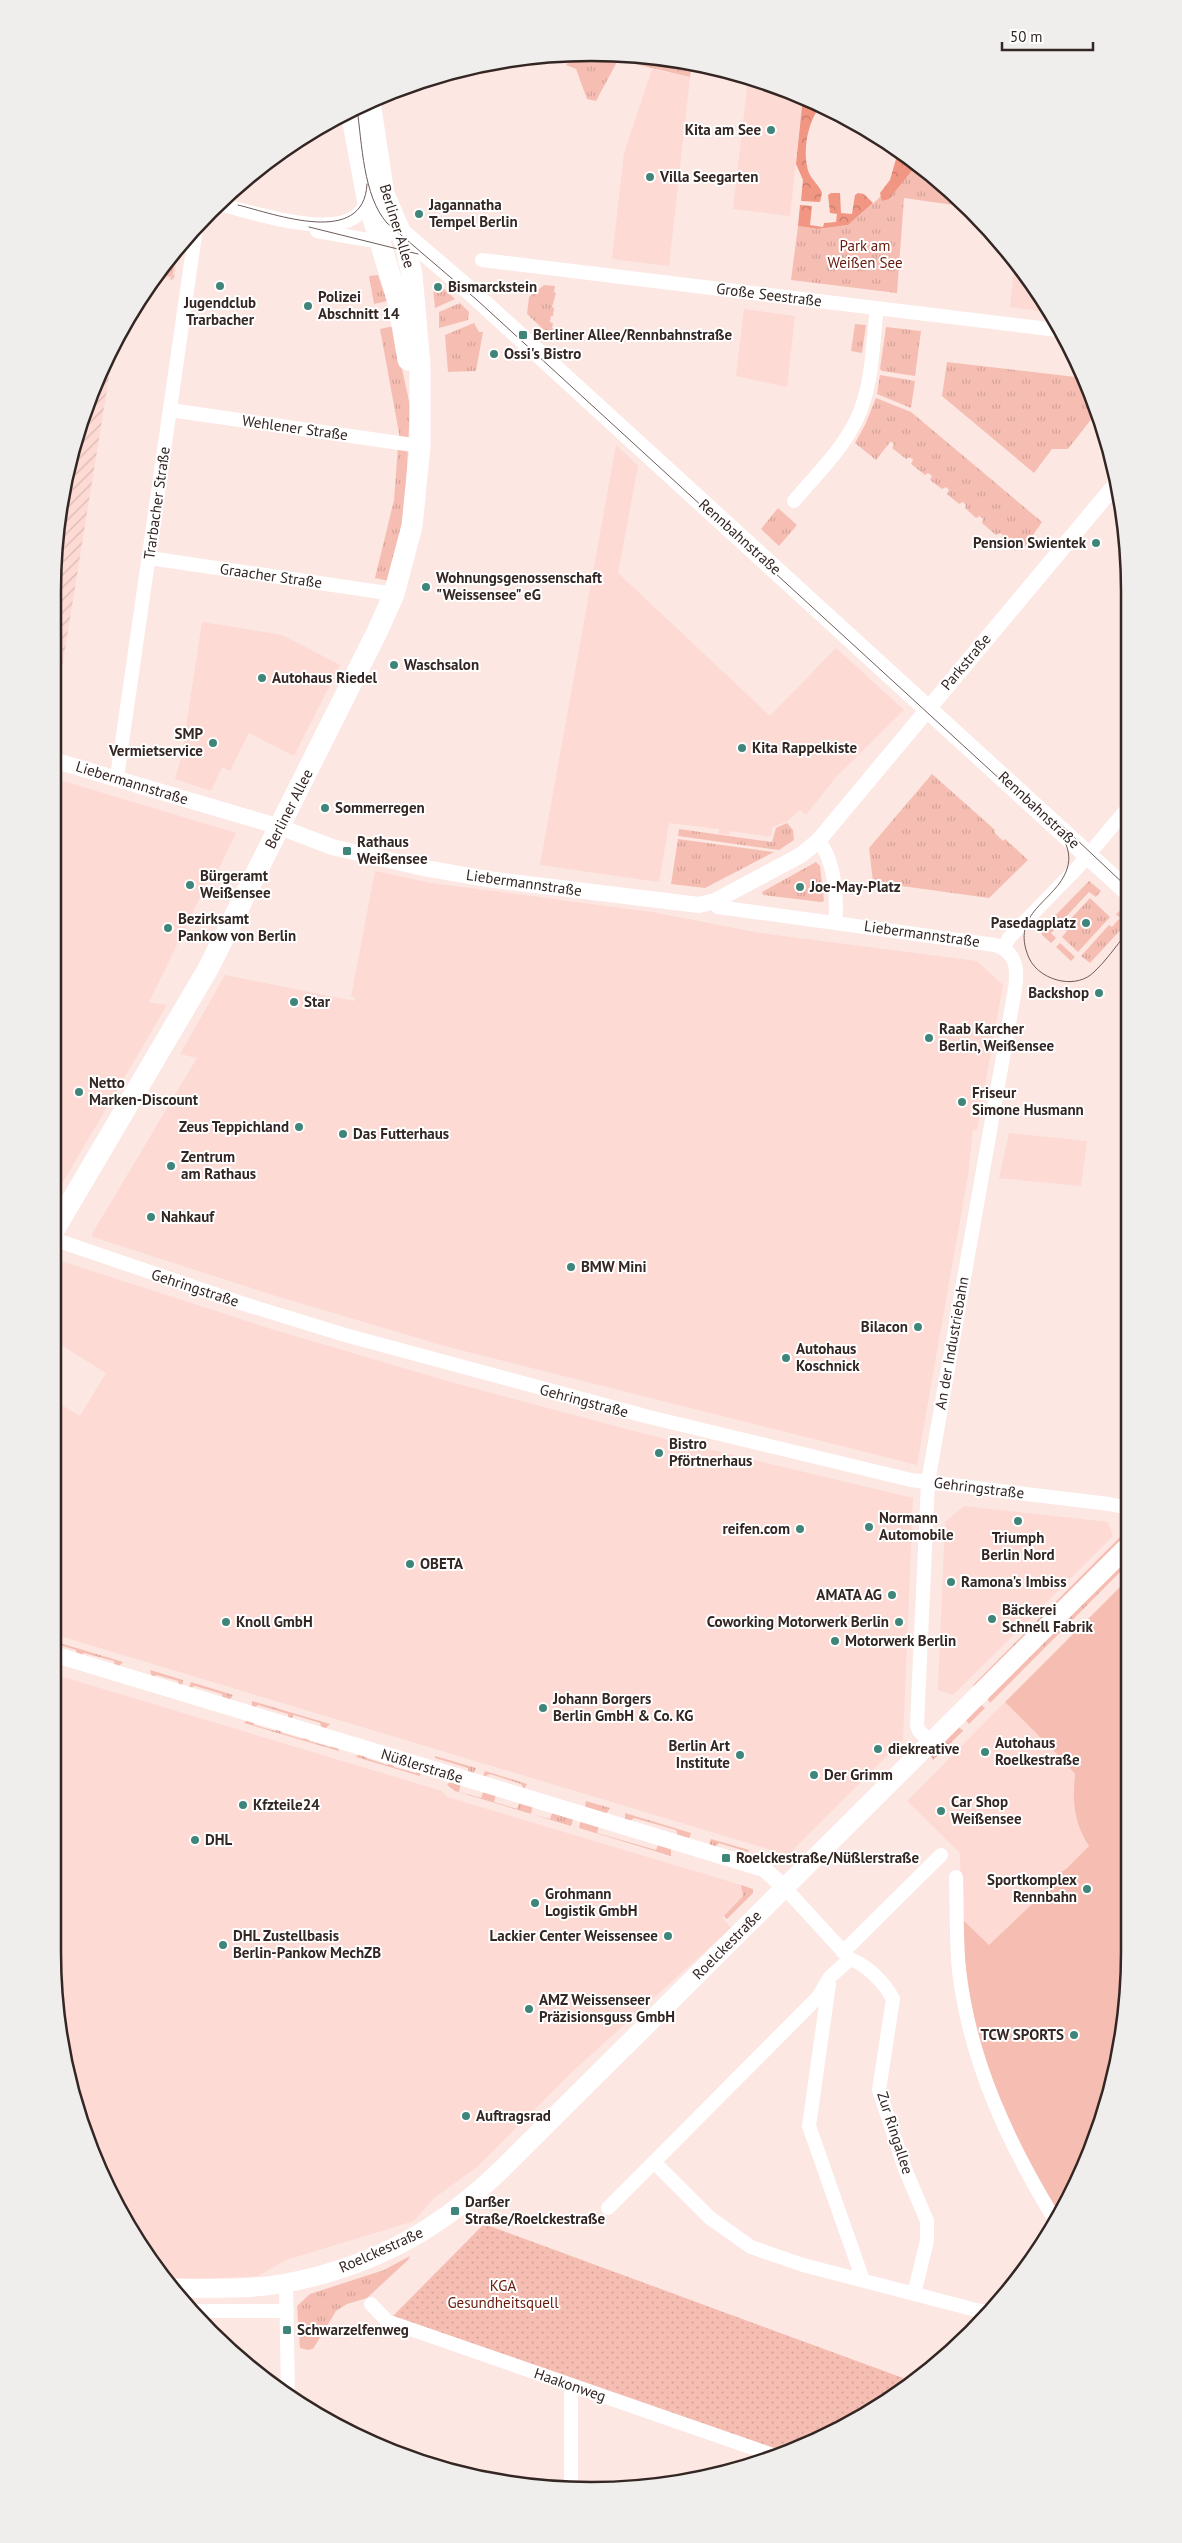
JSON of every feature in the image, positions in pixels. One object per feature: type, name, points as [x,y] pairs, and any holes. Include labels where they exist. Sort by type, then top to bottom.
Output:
[{"type":"main road","name":"Berliner Allee","points":[[61,1217],[186,1009],[239,910],[354,680],[394,594],[412,526],[420,446],[416,306],[411,268],[400,231],[386,200],[371,110]]},
{"type":"main road","name":"Berliner Allee","points":[[352,118],[365,188],[398,302],[419,412]]},
{"type":"main road","name":"Rennbahnstraße","points":[[365,188],[375,204],[400,231],[463,285],[1121,885]]},
{"type":"main road","name":"Roelckestraße","points":[[182,2288],[286,2283],[334,2271],[406,2242],[455,2211],[486,2184],[1121,1553]]},
{"type":"street","points":[[227,206],[314,225],[340,224],[359,213],[365,188]]},
{"type":"street","points":[[284,219],[310,229],[358,240],[378,238],[400,231]]},
{"type":"street","name":"Trarbacher Straße","points":[[117,777],[194,241]]},
{"type":"street","name":"Große Seestraße","points":[[482,260],[1052,329]]},
{"type":"street","points":[[794,501],[841,445],[861,410],[867,386],[877,308]]},
{"type":"street","name":"Wehlener Straße","points":[[170,410],[420,446]]},
{"type":"street","name":"Parkstraße","points":[[714,901],[800,855],[818,841],[927,707],[1111,489]]},
{"type":"street","name":"Graacher Straße","points":[[149,558],[394,594]]},
{"type":"street","name":"Liebermannstraße","points":[[61,762],[117,777],[280,827],[332,847],[419,867],[488,879],[699,906],[714,901],[718,907],[836,922],[1004,948]]},
{"type":"street","points":[[1004,948],[1009,938],[1088,855],[1121,816]]},
{"type":"street","points":[[818,841],[829,857],[837,909],[836,922]]},
{"type":"street","name":"An der Industriebahn","points":[[930,1741],[919,1731],[918,1725],[928,1482],[1016,986],[1016,965],[1012,955],[1004,948]]},
{"type":"street","name":"Gehringstraße","points":[[61,1243],[241,1303],[379,1345],[614,1409],[844,1465],[928,1482],[1121,1507]]},
{"type":"street","name":"Nüßlerstraße","points":[[61,1657],[764,1869],[785,1888]]},
{"type":"street","points":[[608,2208],[818,1997],[847,1955],[941,1855]]},
{"type":"street","points":[[956,1877],[959,1970],[975,2052],[988,2090],[1024,2170],[1051,2214]]},
{"type":"street","name":"Zur Ringallee","points":[[785,1888],[847,1955],[862,1963],[893,1999],[879,2090],[905,2169],[927,2221],[927,2241],[914,2294]]},
{"type":"street","points":[[830,1977],[809,2126],[864,2280]]},
{"type":"street","points":[[654,2162],[710,2218],[751,2247],[803,2265],[981,2310]]},
{"type":"street","points":[[286,2283],[288,2385]]},
{"type":"street","name":"Haakonweg","points":[[371,2304],[387,2321],[765,2452]]},
{"type":"street","points":[[202,2311],[287,2311]]},
{"type":"street","points":[[571,2385],[571,2481]]},
{"type":"shaded area","name":"Villa Seegarten","points":[[652,69],[690,77],[669,266],[612,259],[624,153]]},
{"type":"shaded area","name":"Kita am See","points":[[747,85],[802,106],[790,216],[733,209]]},
{"type":"shaded area","points":[[176,263],[174,280],[164,278]]},
{"type":"shaded area","points":[[1014,273],[1040,311],[1010,307]]},
{"type":"shaded area","points":[[744,309],[795,316],[787,387],[736,376]]},
{"type":"shaded area","points":[[110,370],[61,674],[62,556],[71,488],[89,421]]},
{"type":"shaded area","points":[[616,445],[638,466],[618,573],[770,716],[836,648],[904,710],[836,777],[806,815],[800,810],[786,822],[772,827],[771,837],[730,831],[729,835],[719,834],[719,829],[669,823],[659,882],[540,865]]},
{"type":"shaded area","points":[[202,622],[282,635],[340,665],[294,756],[249,733],[230,771],[222,767],[211,791],[175,779],[182,754]]},
{"type":"shaded area","points":[[61,780],[236,833],[214,878],[210,877],[149,1002],[167,1005],[61,1185]]},
{"type":"shaded area","points":[[375,871],[431,883],[652,912],[760,933],[977,961],[1003,985],[977,1130],[973,1130],[968,1175],[917,1465],[452,1348],[276,1296],[93,1237],[92,1234],[197,1058],[180,1054],[225,975],[354,1001],[355,997],[351,997]]},
{"type":"shaded area","points":[[1009,1133],[1087,1141],[1081,1186],[999,1178]]},
{"type":"shaded area","points":[[61,1261],[268,1328],[454,1383],[645,1434],[913,1498],[903,1740],[788,1855],[61,1636],[61,1405],[80,1416],[106,1373],[61,1345]]},
{"type":"shaded area","points":[[964,1506],[1108,1522],[1113,1536],[953,1695],[938,1690],[945,1522]]},
{"type":"shaded area","points":[[61,1676],[442,1791],[447,1797],[741,1885],[743,1896],[722,1918],[731,1928],[572,2072],[477,2167],[434,2198],[414,2221],[286,2260],[258,2276],[176,2280],[132,2217],[116,2186],[89,2122],[71,2055],[62,1987]]},
{"type":"shaded area","points":[[1005,1702],[1066,1762],[1075,1774],[1073,1790],[1082,1836],[1089,1846],[1066,1869],[1059,1873],[1031,1905],[989,1945],[961,1918],[960,1853],[907,1801]]},
{"type":"green space","points":[[569,62],[617,62],[596,101],[587,99],[576,69],[566,65]]},
{"type":"green space","points":[[627,62],[691,71],[690,77]]},
{"type":"green space","points":[[802,106],[817,112],[809,130],[806,156],[809,173],[822,193],[820,202],[801,201],[803,180],[796,164]]},
{"type":"green space","points":[[896,159],[912,170],[889,199],[882,201],[880,193],[890,180]]},
{"type":"green space","name":"Park am Weißen See","points":[[905,165],[913,171],[954,205],[904,198],[897,293],[791,280],[798,226],[818,229],[848,225],[878,199]]},
{"type":"green space","points":[[840,193],[841,213],[852,214],[855,195],[858,193],[864,194],[873,203],[848,225],[818,229],[798,226],[800,205],[812,206],[810,225],[823,227],[824,223],[836,222],[837,214],[830,213],[828,195]]},
{"type":"green space","points":[[174,265],[172,277],[167,276],[167,274]]},
{"type":"green space","points":[[378,275],[387,301],[374,304],[369,276]]},
{"type":"green space","points":[[544,285],[555,286],[554,292],[556,293],[552,307],[554,308],[553,316],[551,316],[550,322],[553,323],[552,328],[562,337],[557,342],[527,314],[529,297]]},
{"type":"green space","points":[[442,287],[455,299],[435,308],[433,288]]},
{"type":"green space","points":[[460,303],[469,312],[468,320],[439,328],[439,312]]},
{"type":"green space","points":[[474,323],[479,332],[483,332],[476,371],[448,372],[445,335]]},
{"type":"green space","points":[[855,324],[866,325],[862,353],[851,351]]},
{"type":"green space","points":[[393,326],[410,406],[404,528],[389,581],[375,578],[394,500],[399,433],[380,329]]},
{"type":"green space","points":[[886,327],[921,331],[915,376],[882,371],[880,369]]},
{"type":"green space","points":[[947,362],[1075,377],[1092,418],[1068,449],[1052,449],[1034,473],[942,396]]},
{"type":"green space","points":[[880,375],[915,381],[911,408],[877,394]]},
{"type":"green space","points":[[876,398],[911,412],[1042,522],[1022,551],[1018,548],[1015,551],[1001,539],[1003,535],[1000,533],[996,535],[982,523],[983,519],[980,516],[976,518],[965,508],[966,505],[963,502],[959,504],[947,494],[949,490],[946,487],[942,489],[930,480],[932,476],[928,473],[925,475],[911,464],[913,460],[910,457],[906,459],[892,448],[894,445],[891,441],[876,460],[855,443]]},
{"type":"green space","points":[[778,508],[797,525],[779,546],[761,529]]},
{"type":"green space","points":[[932,774],[995,830],[994,832],[1003,841],[1005,839],[1028,860],[989,898],[873,882],[869,848]]},
{"type":"green space","points":[[787,823],[793,830],[794,840],[779,850],[678,836],[679,829],[772,842],[776,828]]},
{"type":"green space","points":[[678,839],[774,852],[705,888],[671,884]]},
{"type":"green space","points":[[816,862],[820,866],[824,901],[763,895],[762,892]]},
{"type":"green space","points":[[1089,881],[1101,891],[1096,897],[1089,892],[1051,933],[1056,938],[1051,943],[1042,935],[1042,929]]},
{"type":"green space","points":[[1090,898],[1110,917],[1078,952],[1062,937],[1067,931],[1063,927]]},
{"type":"green space","points":[[1121,910],[1121,929],[1090,963],[1081,956],[1109,925],[1112,927],[1120,918],[1116,914]]},
{"type":"green space","points":[[1060,943],[1075,957],[1071,961],[1056,947]]},
{"type":"green space","points":[[1121,1536],[1121,1541],[974,1687],[973,1685]]},
{"type":"green space","points":[[1121,1566],[1121,1571],[990,1703],[986,1696]]},
{"type":"green space","name":"Sportkomplex Rennbahn","points":[[1121,1586],[1120,1987],[1111,2055],[1103,2089],[1080,2155],[1053,2210],[1015,2134],[986,2063],[971,2002],[961,1918],[989,1945],[1031,1905],[1059,1873],[1066,1869],[1089,1846],[1080,1829],[1075,1812],[1075,1774],[1005,1702]]},
{"type":"green space","points":[[61,1643],[123,1662],[118,1667],[115,1666],[114,1661],[84,1653],[80,1656],[77,1655],[76,1650],[61,1645]]},
{"type":"green space","points":[[150,1670],[183,1680],[182,1686],[179,1685],[178,1681],[157,1675],[152,1677]]},
{"type":"green space","points":[[191,1682],[233,1695],[229,1701],[223,1699],[222,1694],[195,1686],[189,1688]]},
{"type":"green space","points":[[252,1701],[330,1724],[325,1729],[322,1728],[320,1723],[294,1715],[291,1719],[288,1718],[288,1714],[258,1705],[254,1708],[252,1707]]},
{"type":"green space","points":[[979,1703],[985,1708],[969,1724],[964,1718]]},
{"type":"green space","points":[[248,1719],[253,1720],[254,1725],[275,1731],[280,1728],[282,1733],[302,1739],[308,1737],[309,1741],[330,1747],[338,1746],[339,1751],[244,1723]]},
{"type":"green space","points":[[957,1725],[963,1731],[933,1760],[929,1753]]},
{"type":"green space","points":[[360,1753],[365,1754],[366,1758],[387,1765],[391,1762],[394,1767],[415,1773],[420,1771],[420,1776],[356,1757]]},
{"type":"green space","points":[[435,1756],[476,1768],[473,1774],[469,1773],[468,1768],[435,1758]]},
{"type":"green space","points":[[485,1771],[527,1784],[524,1789],[521,1784],[490,1774],[483,1777]]},
{"type":"green space","points":[[452,1780],[461,1783],[459,1792],[481,1798],[484,1790],[496,1794],[494,1802],[517,1809],[520,1801],[533,1805],[531,1814],[455,1791],[447,1785]]},
{"type":"green space","points":[[586,1801],[610,1808],[606,1814],[585,1808]]},
{"type":"green space","points":[[553,1811],[574,1817],[571,1826],[533,1814],[550,1819]]},
{"type":"green space","points":[[625,1813],[691,1833],[689,1839],[678,1836],[676,1830],[634,1818],[630,1821],[625,1820]]},
{"type":"green space","points":[[581,1819],[599,1825],[597,1833],[656,1850],[659,1843],[671,1846],[671,1856],[579,1828]]},
{"type":"green space","points":[[711,1839],[749,1850],[748,1852],[719,1843],[715,1847],[709,1845]]},
{"type":"green space","points":[[741,1885],[753,1889],[753,1893],[727,1919],[724,1916],[743,1896]]},
{"type":"green space","name":"KGA Gesundheitsquell","points":[[484,2224],[904,2378],[856,2411],[825,2427],[771,2450],[391,2318]]},
{"type":"green space","points":[[410,2256],[367,2298],[347,2304],[336,2311],[313,2349],[300,2348],[297,2306],[310,2294],[384,2270]]},
{"type":"tram line","points":[[358,116],[368,184],[379,212],[387,223],[477,300],[1062,836],[1068,852],[1067,869],[1054,890],[1029,918],[1025,929],[1024,942],[1029,958],[1035,967],[1043,974],[1057,980],[1071,982],[1084,979],[1098,968],[1121,940]]},
{"type":"tram line","points":[[238,205],[294,219],[315,222],[335,221],[351,216],[362,204],[367,184]]},
{"type":"tram line","points":[[309,227],[418,254]]},
{"type":"tram line","points":[[1059,823],[1121,881]]},
{"type":"place","name":"Kita am See","points":[[771,130]]},
{"type":"place","name":"Villa Seegarten","points":[[650,177]]},
{"type":"place","name":"Jagannatha Tempel Berlin","points":[[419,214]]},
{"type":"place","name":"Jugendclub Trarbacher","points":[[220,286]]},
{"type":"place","name":"Bismarckstein","points":[[438,287]]},
{"type":"place","name":"Polizei Abschnitt 14","points":[[308,306]]},
{"type":"place","name":"Berliner Allee/Rennbahnstraße","points":[[523,335]]},
{"type":"place","name":"Ossi's Bistro","points":[[494,354]]},
{"type":"place","name":"Pension Swientek","points":[[1096,543]]},
{"type":"place","name":"Wohnungsgenossenschaft \"Weissensee\" eG","points":[[426,587]]},
{"type":"place","name":"Waschsalon","points":[[394,665]]},
{"type":"place","name":"Autohaus Riedel","points":[[262,678]]},
{"type":"place","name":"SMP Vermietservice","points":[[213,743]]},
{"type":"place","name":"Kita Rappelkiste","points":[[742,748]]},
{"type":"place","name":"Sommerregen","points":[[325,808]]},
{"type":"place","name":"Rathaus Weißensee","points":[[347,851]]},
{"type":"place","name":"Bürgeramt Weißensee","points":[[190,885]]},
{"type":"place","name":"Joe-May-Platz","points":[[800,887]]},
{"type":"place","name":"Pasedagplatz","points":[[1086,923]]},
{"type":"place","name":"Bezirksamt Pankow von Berlin","points":[[168,928]]},
{"type":"place","name":"Backshop","points":[[1099,993]]},
{"type":"place","name":"Star","points":[[294,1002]]},
{"type":"place","name":"Raab Karcher Berlin, Weißensee","points":[[929,1038]]},
{"type":"place","name":"Netto Marken-Discount","points":[[79,1092]]},
{"type":"place","name":"Friseur Simone Husmann","points":[[962,1102]]},
{"type":"place","name":"Zeus Teppichland","points":[[299,1127]]},
{"type":"place","name":"Das Futterhaus","points":[[343,1134]]},
{"type":"place","name":"Zentrum am Rathaus","points":[[171,1166]]},
{"type":"place","name":"Nahkauf","points":[[151,1217]]},
{"type":"place","name":"BMW Mini","points":[[571,1267]]},
{"type":"place","name":"Bilacon","points":[[918,1327]]},
{"type":"place","name":"Autohaus Koschnick","points":[[786,1358]]},
{"type":"place","name":"Bistro Pförtnerhaus","points":[[659,1453]]},
{"type":"place","name":"Triumph Berlin Nord","points":[[1018,1521]]},
{"type":"place","name":"Normann Automobile","points":[[869,1527]]},
{"type":"place","name":"reifen.com","points":[[800,1529]]},
{"type":"place","name":"OBETA","points":[[410,1564]]},
{"type":"place","name":"Ramona's Imbiss","points":[[951,1582]]},
{"type":"place","name":"AMATA AG","points":[[892,1595]]},
{"type":"place","name":"Bäckerei Schnell Fabrik","points":[[992,1619]]},
{"type":"place","name":"Knoll GmbH","points":[[226,1622]]},
{"type":"place","name":"Coworking Motorwerk Berlin","points":[[899,1622]]},
{"type":"place","name":"Motorwerk Berlin","points":[[835,1641]]},
{"type":"place","name":"Johann Borgers Berlin GmbH & Co. KG","points":[[543,1708]]},
{"type":"place","name":"diekreative","points":[[878,1749]]},
{"type":"place","name":"Autohaus Roelkestraße","points":[[985,1752]]},
{"type":"place","name":"Berlin Art Institute","points":[[740,1755]]},
{"type":"place","name":"Der Grimm","points":[[814,1775]]},
{"type":"place","name":"Kfzteile24","points":[[243,1805]]},
{"type":"place","name":"Car Shop Weißensee","points":[[941,1811]]},
{"type":"place","name":"DHL","points":[[195,1840]]},
{"type":"place","name":"Roelckestraße/Nüßlerstraße","points":[[726,1858]]},
{"type":"place","name":"Sportkomplex Rennbahn","points":[[1087,1889]]},
{"type":"place","name":"Grohmann Logistik GmbH","points":[[535,1903]]},
{"type":"place","name":"Lackier Center Weissensee","points":[[668,1936]]},
{"type":"place","name":"DHL Zustellbasis Berlin-Pankow MechZB","points":[[223,1945]]},
{"type":"place","name":"AMZ Weissenseer Präzisionsguss GmbH","points":[[529,2009]]},
{"type":"place","name":"TCW SPORTS","points":[[1074,2035]]},
{"type":"place","name":"Auftragsrad","points":[[466,2116]]},
{"type":"place","name":"Darßer Straße/Roelckestraße","points":[[455,2211]]},
{"type":"place","name":"Schwarzelfenweg","points":[[287,2330]]}]
